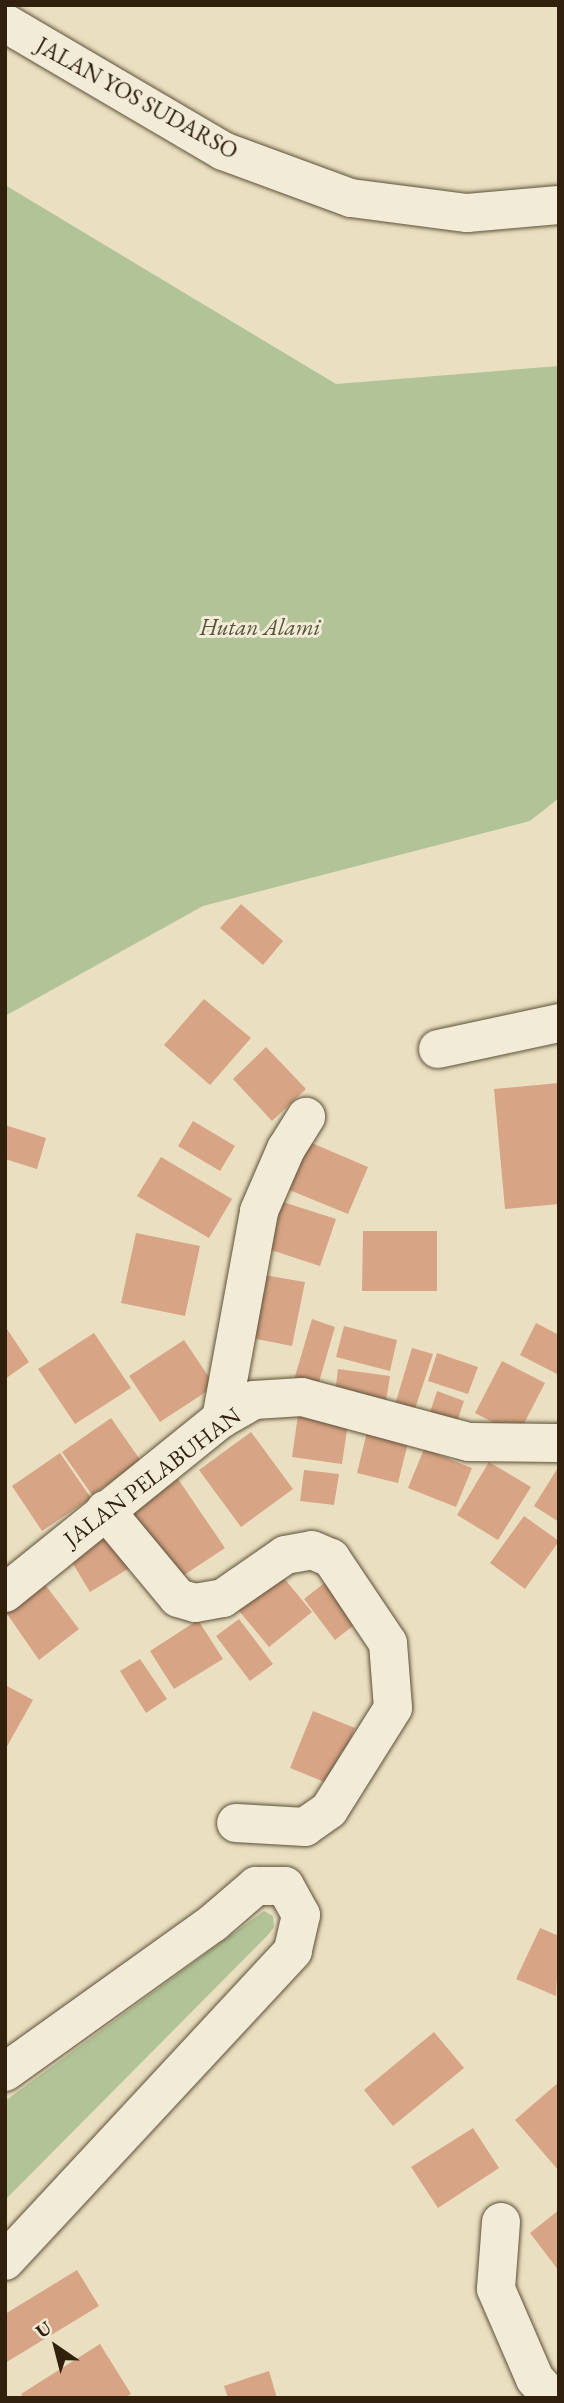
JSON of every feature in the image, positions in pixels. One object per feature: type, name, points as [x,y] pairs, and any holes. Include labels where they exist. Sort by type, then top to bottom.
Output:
[{"type":"street","name":"JALAN YOS SUDARSO","points":[[5,23],[223,151],[351,198],[467,213],[559,205]]},
{"type":"street","points":[[438,1049],[559,1023]]},
{"type":"street","points":[[221,1419],[259,1211],[286,1149],[306,1117]]},
{"type":"street","name":"JALAN PELABUHAN","points":[[5,1593],[221,1419],[254,1400],[302,1398],[469,1441],[559,1443]]},
{"type":"street","points":[[105,1510],[178,1598],[195,1603],[223,1598],[285,1555],[312,1550],[331,1558],[388,1643],[393,1708],[329,1810],[305,1827],[236,1823]]},
{"type":"street","points":[[5,2072],[213,1923],[256,1886],[285,1886],[301,1915],[293,1951],[5,2261]]},
{"type":"street","points":[[501,2222],[496,2289],[535,2379],[552,2398]]},
{"type":"green space","name":"Hutan Alami","points":[[5,185],[336,384],[559,366],[559,798],[530,821],[203,906],[5,1016]]},
{"type":"green space","points":[[264,1911],[273,1916],[274,1927],[267,1936],[5,2200],[5,2101]]},
{"type":"building","points":[[241,904],[283,941],[263,965],[220,928]]},
{"type":"building","points":[[204,999],[251,1038],[210,1085],[164,1045]]},
{"type":"building","points":[[266,1047],[306,1089],[272,1121],[233,1079]]},
{"type":"building","points":[[559,1083],[559,1204],[505,1209],[494,1089]]},
{"type":"building","points":[[193,1121],[235,1146],[220,1171],[178,1146]]},
{"type":"building","points":[[5,1125],[46,1138],[37,1169],[5,1159]]},
{"type":"building","points":[[307,1141],[368,1167],[348,1214],[287,1189]]},
{"type":"building","points":[[161,1157],[232,1199],[209,1238],[137,1196]]},
{"type":"building","points":[[283,1202],[336,1219],[320,1266],[268,1249]]},
{"type":"building","points":[[363,1231],[437,1231],[437,1291],[362,1291]]},
{"type":"building","points":[[136,1233],[200,1246],[185,1316],[121,1303]]},
{"type":"building","points":[[258,1274],[305,1282],[292,1346],[246,1337]]},
{"type":"building","points":[[312,1319],[335,1327],[317,1389],[293,1383]]},
{"type":"building","points":[[536,1323],[559,1335],[559,1375],[520,1355]]},
{"type":"building","points":[[5,1326],[29,1362],[5,1379]]},
{"type":"building","points":[[344,1326],[397,1340],[390,1371],[336,1357]]},
{"type":"building","points":[[94,1333],[131,1388],[75,1424],[38,1369]]},
{"type":"building","points":[[184,1340],[215,1386],[160,1422],[129,1376]]},
{"type":"building","points":[[412,1348],[433,1354],[413,1415],[394,1408]]},
{"type":"building","points":[[437,1353],[478,1367],[468,1394],[428,1381]]},
{"type":"building","points":[[502,1361],[545,1383],[518,1435],[475,1413]]},
{"type":"building","points":[[338,1369],[390,1376],[385,1407],[334,1401]]},
{"type":"building","points":[[437,1391],[464,1401],[455,1428],[428,1419]]},
{"type":"building","points":[[298,1415],[348,1423],[342,1464],[292,1457]]},
{"type":"building","points":[[111,1418],[141,1461],[92,1495],[62,1452]]},
{"type":"building","points":[[251,1432],[293,1489],[241,1527],[199,1470]]},
{"type":"building","points":[[367,1432],[408,1443],[398,1483],[357,1473]]},
{"type":"building","points":[[424,1449],[472,1468],[456,1507],[408,1488]]},
{"type":"building","points":[[60,1453],[91,1498],[42,1531],[12,1486]]},
{"type":"building","points":[[489,1462],[531,1487],[498,1540],[457,1515]]},
{"type":"building","points":[[559,1466],[559,1522],[534,1506]]},
{"type":"building","points":[[304,1470],[339,1474],[334,1505],[300,1501]]},
{"type":"building","points":[[178,1479],[225,1548],[172,1583],[125,1514]]},
{"type":"building","points":[[524,1516],[559,1541],[525,1589],[490,1563]]},
{"type":"building","points":[[112,1526],[136,1564],[90,1592],[67,1554]]},
{"type":"building","points":[[278,1571],[312,1612],[269,1647],[235,1606]]},
{"type":"building","points":[[332,1577],[363,1618],[335,1640],[304,1599]]},
{"type":"building","points":[[43,1582],[79,1629],[39,1660],[5,1611]]},
{"type":"building","points":[[239,1619],[273,1664],[250,1681],[216,1636]]},
{"type":"building","points":[[198,1620],[223,1659],[174,1689],[150,1651]]},
{"type":"building","points":[[140,1659],[167,1699],[146,1713],[120,1671]]},
{"type":"building","points":[[5,1685],[33,1700],[5,1750]]},
{"type":"building","points":[[313,1711],[355,1728],[332,1785],[290,1768]]},
{"type":"building","points":[[540,1928],[559,1936],[556,1996],[516,1979]]},
{"type":"building","points":[[434,2032],[464,2068],[393,2126],[364,2090]]},
{"type":"building","points":[[559,2082],[559,2171],[515,2120]]},
{"type":"building","points":[[473,2128],[499,2168],[438,2208],[411,2167]]},
{"type":"building","points":[[559,2210],[559,2271],[530,2233]]},
{"type":"building","points":[[77,2270],[99,2306],[5,2363],[5,2314]]},
{"type":"building","points":[[100,2344],[131,2394],[125,2398],[24,2398],[21,2394]]},
{"type":"building","points":[[269,2371],[277,2398],[228,2398],[224,2386]]}]
